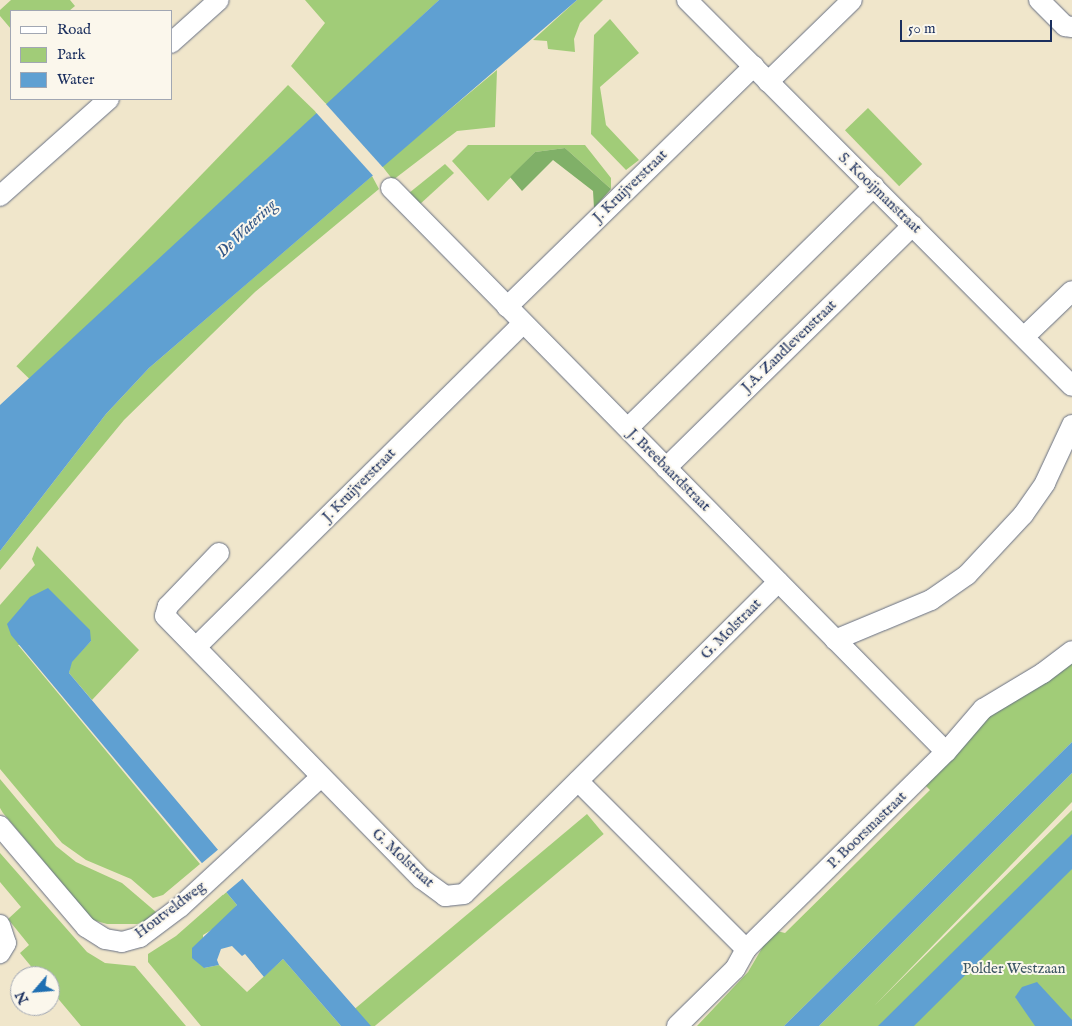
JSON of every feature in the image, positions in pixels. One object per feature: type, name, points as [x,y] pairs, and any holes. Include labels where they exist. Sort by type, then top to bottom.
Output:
[{"type":"street","points":[[172,42],[219,0]]},
{"type":"street","name":"S. Kooijmanstraat","points":[[687,0],[1072,386]]},
{"type":"street","points":[[768,82],[852,0]]},
{"type":"street","points":[[1039,0],[1065,26],[1072,27]]},
{"type":"street","name":"J. Kruijverstraat","points":[[507,307],[754,66]]},
{"type":"street","points":[[0,196],[108,100]]},
{"type":"street","points":[[628,428],[874,186]]},
{"type":"street","name":"J. Breebaardstraat","points":[[391,188],[946,752]]},
{"type":"street","name":"J.A. Zandlevenstraat","points":[[666,468],[913,225]]},
{"type":"street","points":[[1024,337],[1072,291]]},
{"type":"street","name":"J. Kruijverstraat","points":[[196,647],[523,323]]},
{"type":"street","points":[[835,640],[931,600],[967,575],[1023,515],[1045,483],[1072,426]]},
{"type":"street","points":[[219,554],[168,606],[165,616],[321,777]]},
{"type":"street","name":"G. Molstraat","points":[[321,777],[422,879],[445,896],[464,894],[778,582]]},
{"type":"street","name":"P. Boorsmastraat","points":[[677,1026],[735,969],[746,949],[946,752],[983,709],[1043,674],[1072,651]]},
{"type":"street","name":"Houtveldweg","points":[[0,826],[86,927],[105,939],[122,942],[140,937],[180,907],[243,852],[321,777]]},
{"type":"street","points":[[578,781],[746,949]]},
{"type":"street","points":[[0,953],[6,942],[1,927]]},
{"type":"green space","points":[[11,0],[70,0],[75,6],[70,10],[10,10],[10,28],[0,16],[0,10]]},
{"type":"green space","points":[[305,0],[439,0],[327,105],[291,66],[325,23]]},
{"type":"green space","points":[[577,0],[603,0],[580,23],[574,39],[575,52],[548,49],[547,41],[533,40]]},
{"type":"green space","points":[[610,19],[639,53],[600,87],[606,125],[639,160],[626,170],[591,134],[594,35]]},
{"type":"green space","points":[[497,70],[495,127],[457,131],[393,180],[382,166]]},
{"type":"green space","points":[[288,85],[318,114],[47,395],[16,366]]},
{"type":"green space","points":[[868,108],[922,164],[899,186],[845,130]]},
{"type":"green space","points":[[468,145],[585,145],[611,178],[611,189],[565,148],[535,152],[488,201],[452,161]]},
{"type":"green space","points":[[565,148],[611,189],[594,208],[593,191],[553,160],[522,191],[510,177],[535,152]]},
{"type":"green space","points":[[445,164],[454,173],[419,205],[409,193]]},
{"type":"green space","points":[[372,176],[379,189],[255,292],[124,420],[0,570],[0,551],[106,414],[149,368]]},
{"type":"green space","points":[[37,546],[139,650],[92,700],[69,673],[71,662],[91,641],[18,645],[200,864],[163,895],[153,898],[131,879],[86,860],[62,843],[0,769],[0,605],[35,565],[32,559]]},
{"type":"green space","points":[[1072,660],[1072,742],[784,1026],[697,1026],[748,972],[765,943],[777,931],[785,933],[930,790],[925,785],[984,718]]},
{"type":"green space","name":"Polder Westzaan","points":[[1072,773],[1072,802],[875,1005],[1072,810],[1072,1026],[819,1026]]},
{"type":"green space","points":[[0,779],[56,846],[76,862],[122,883],[156,912],[141,924],[107,924],[93,920],[3,813],[0,808]]},
{"type":"green space","points":[[587,814],[604,834],[375,1026],[369,1026],[355,1009]]},
{"type":"green space","points":[[0,853],[87,952],[105,963],[135,966],[186,1026],[81,1026],[60,1001],[60,966],[31,966],[20,953],[29,945],[8,919],[21,907],[0,882]]},
{"type":"green space","points":[[226,892],[237,905],[220,925],[203,935],[204,968],[219,965],[247,992],[283,959],[341,1026],[201,1026],[148,962],[148,954],[176,936]]},
{"type":"water","name":"De Watering","points":[[439,0],[577,0],[149,368],[106,414],[0,551],[0,405]]},
{"type":"water","points":[[48,588],[90,630],[91,641],[72,662],[69,673],[246,883],[371,1026],[341,1026],[283,959],[264,977],[245,954],[242,956],[232,946],[221,949],[217,960],[219,965],[204,968],[192,958],[192,948],[237,905],[11,635],[7,624],[30,597]]},
{"type":"water","points":[[1072,742],[1072,773],[819,1026],[784,1026]]},
{"type":"water","points":[[1072,834],[1072,869],[914,1026],[878,1026]]},
{"type":"water","points":[[1037,982],[1072,1020],[1072,1026],[1035,1026],[1015,997],[1022,987]]},
{"type":"pier","points":[[325,103],[384,168],[374,177],[315,112]]},
{"type":"pier","points":[[220,848],[244,877],[223,895],[199,866]]}]
